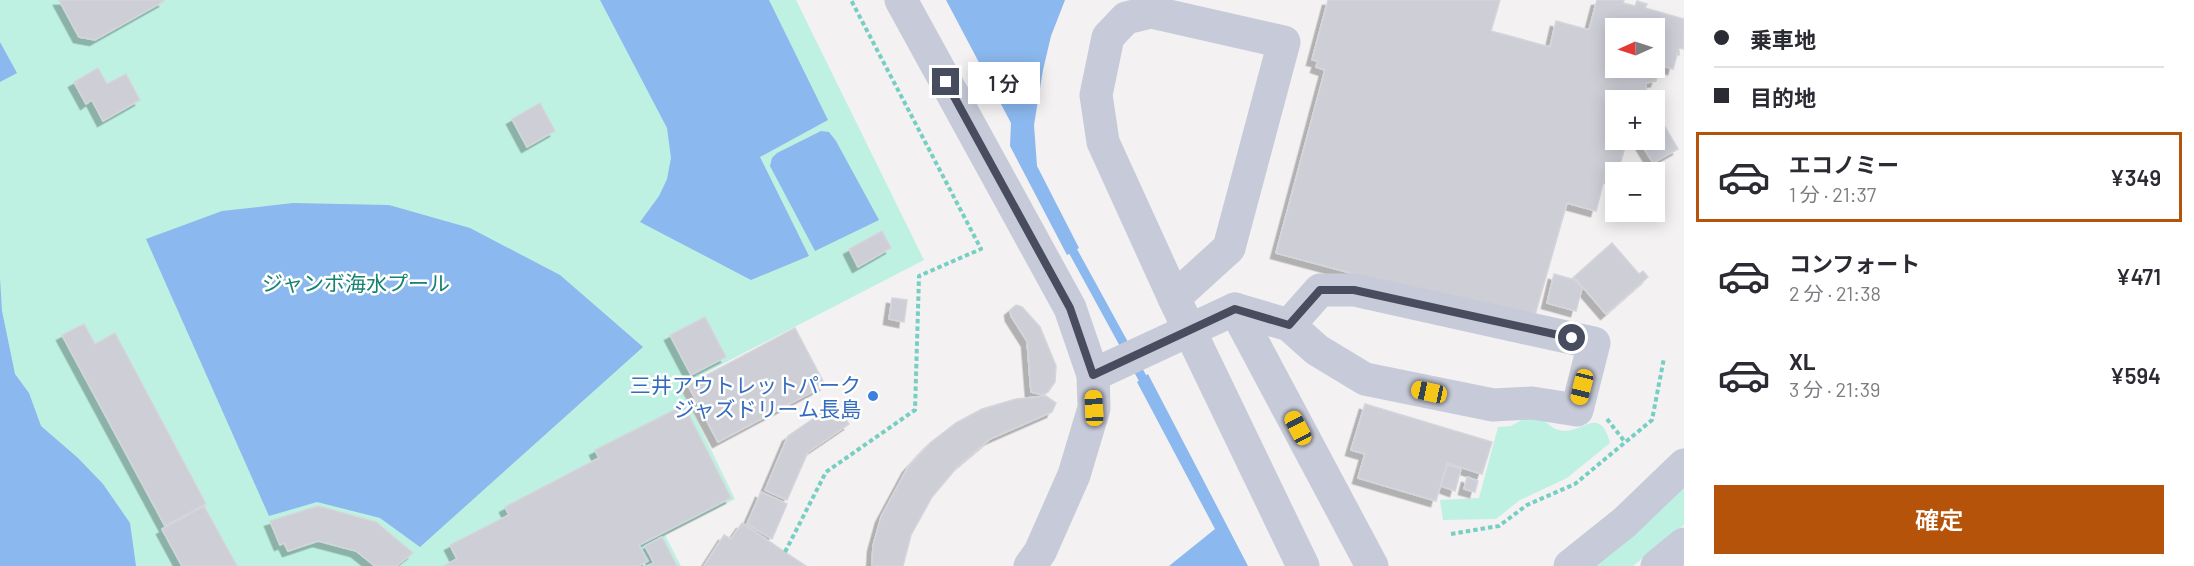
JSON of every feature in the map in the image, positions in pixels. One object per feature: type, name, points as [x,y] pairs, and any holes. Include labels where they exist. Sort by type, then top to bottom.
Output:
[{"type":"street","points":[[901,0],[1070,308],[1117,364]]},
{"type":"street","points":[[1174,298],[1229,248],[1284,42],[1151,12],[1126,18],[1108,36],[1096,95],[1103,142],[1174,298],[1303,566]]},
{"type":"street","points":[[1030,566],[1040,552],[1074,476],[1094,408],[1117,364],[1235,309],[1289,325],[1317,350],[1365,379],[1493,405],[1532,403],[1577,410],[1594,343],[1354,290],[1320,290],[1289,325]]},
{"type":"street","points":[[1235,309],[1372,566]]},
{"type":"street","points":[[1570,566],[1625,522],[1684,465]]},
{"type":"street","points":[[1657,566],[1684,544]]},
{"type":"path","points":[[785,552],[826,472],[915,410],[919,276],[981,249],[851,0]]},
{"type":"path","points":[[1451,534],[1499,526],[1527,505],[1575,484],[1652,420],[1664,358]]},
{"type":"green space","name":"ジャンボ海水プール","points":[[0,0],[796,0],[924,260],[680,386],[735,499],[665,535],[681,566],[0,566]]},
{"type":"green space","points":[[1525,418],[1542,420],[1554,428],[1565,431],[1588,424],[1600,424],[1606,431],[1610,443],[1567,478],[1520,500],[1496,519],[1443,520],[1440,500],[1479,498],[1498,427],[1511,426]]},
{"type":"green space","points":[[1684,479],[1684,525],[1633,566],[1582,566]]},
{"type":"water","points":[[600,0],[769,0],[828,120],[760,157],[809,256],[751,280],[640,222],[659,196],[667,179],[671,158],[667,128]]},
{"type":"water","points":[[946,0],[1065,0],[1051,36],[1034,125],[1037,166],[1079,248],[1067,255],[1010,146],[1011,123]]},
{"type":"water","points":[[0,42],[17,73],[0,82]]},
{"type":"water","points":[[821,131],[829,132],[836,141],[879,220],[815,251],[770,166],[772,158],[777,153]]},
{"type":"water","points":[[293,203],[389,205],[470,228],[560,275],[643,347],[420,547],[380,518],[317,502],[269,516],[146,239],[222,211]]},
{"type":"water","points":[[0,278],[2,311],[15,374],[29,393],[41,426],[78,458],[103,484],[130,523],[136,566],[0,566]]},
{"type":"water","points":[[1148,374],[1248,566],[1169,566],[1215,529],[1137,382]]},
{"type":"building","points":[[59,0],[164,1],[95,40],[79,37]]},
{"type":"building","points":[[1328,0],[1500,0],[1491,31],[1550,47],[1556,21],[1589,30],[1597,0],[1624,0],[1623,3],[1635,6],[1637,1],[1647,4],[1645,8],[1684,19],[1684,49],[1679,48],[1673,69],[1665,67],[1665,18],[1605,18],[1605,78],[1657,78],[1656,81],[1646,83],[1646,90],[1605,90],[1605,150],[1624,150],[1621,162],[1605,162],[1605,176],[1596,211],[1567,203],[1533,322],[1276,253],[1325,70],[1316,67],[1318,61],[1312,60]]},
{"type":"building","points":[[98,68],[107,84],[126,74],[140,100],[103,121],[92,100],[86,104],[74,82]]},
{"type":"building","points":[[540,103],[555,131],[527,147],[512,119]]},
{"type":"building","points":[[1665,127],[1678,149],[1652,162],[1645,150],[1665,150]]},
{"type":"building","points":[[882,231],[891,248],[858,267],[849,249]]},
{"type":"building","points":[[1612,243],[1639,274],[1643,271],[1648,277],[1606,314],[1574,277]]},
{"type":"building","points":[[1554,274],[1575,280],[1582,288],[1576,311],[1547,303]]},
{"type":"building","points":[[892,298],[907,300],[904,322],[889,319]]},
{"type":"building","points":[[1016,305],[1022,307],[1040,327],[1056,366],[1055,382],[1048,392],[1042,395],[1031,392],[1027,341],[1011,316],[1010,310]]},
{"type":"building","points":[[705,317],[726,357],[691,375],[670,335]]},
{"type":"building","points":[[84,324],[95,344],[115,333],[206,504],[165,526],[62,335]]},
{"type":"building","points":[[795,328],[825,385],[718,442],[688,385]]},
{"type":"building","points":[[1046,396],[1056,403],[1052,412],[990,439],[958,466],[932,497],[911,535],[903,566],[872,566],[873,546],[881,517],[908,467],[930,443],[956,423],[982,409],[1016,399]]},
{"type":"building","points":[[835,404],[849,424],[808,452],[787,500],[765,490],[788,436]]},
{"type":"building","points":[[1365,404],[1492,442],[1482,474],[1447,463],[1436,501],[1358,478],[1365,454],[1351,450]]},
{"type":"building","points":[[684,405],[731,498],[639,545],[648,561],[638,566],[444,566],[457,559],[450,545],[509,515],[505,507],[599,458],[595,450]]},
{"type":"building","points":[[1447,465],[1461,469],[1455,491],[1441,486]]},
{"type":"building","points":[[1467,477],[1478,481],[1475,492],[1464,489]]},
{"type":"building","points":[[761,492],[787,504],[772,539],[747,524]]},
{"type":"building","points":[[204,506],[237,566],[182,566],[162,529]]},
{"type":"building","points":[[318,506],[376,522],[413,553],[396,566],[375,566],[356,551],[318,541],[288,551],[284,543],[280,545],[270,521]]},
{"type":"building","points":[[742,523],[806,566],[704,566],[724,535],[731,539]]},
{"type":"building","points":[[662,537],[677,566],[647,566],[654,563],[645,546]]},
{"type":"waterway","points":[[1068,242],[1148,388]]},
{"type":"place","name":"三井アウトレットパーク ジャズドリーム長島","points":[[873,396]]},
{"type":"route","points":[[946,82],[1070,308],[1093,375],[1235,309],[1289,325],[1320,290],[1354,290],[1572,338]]}]
